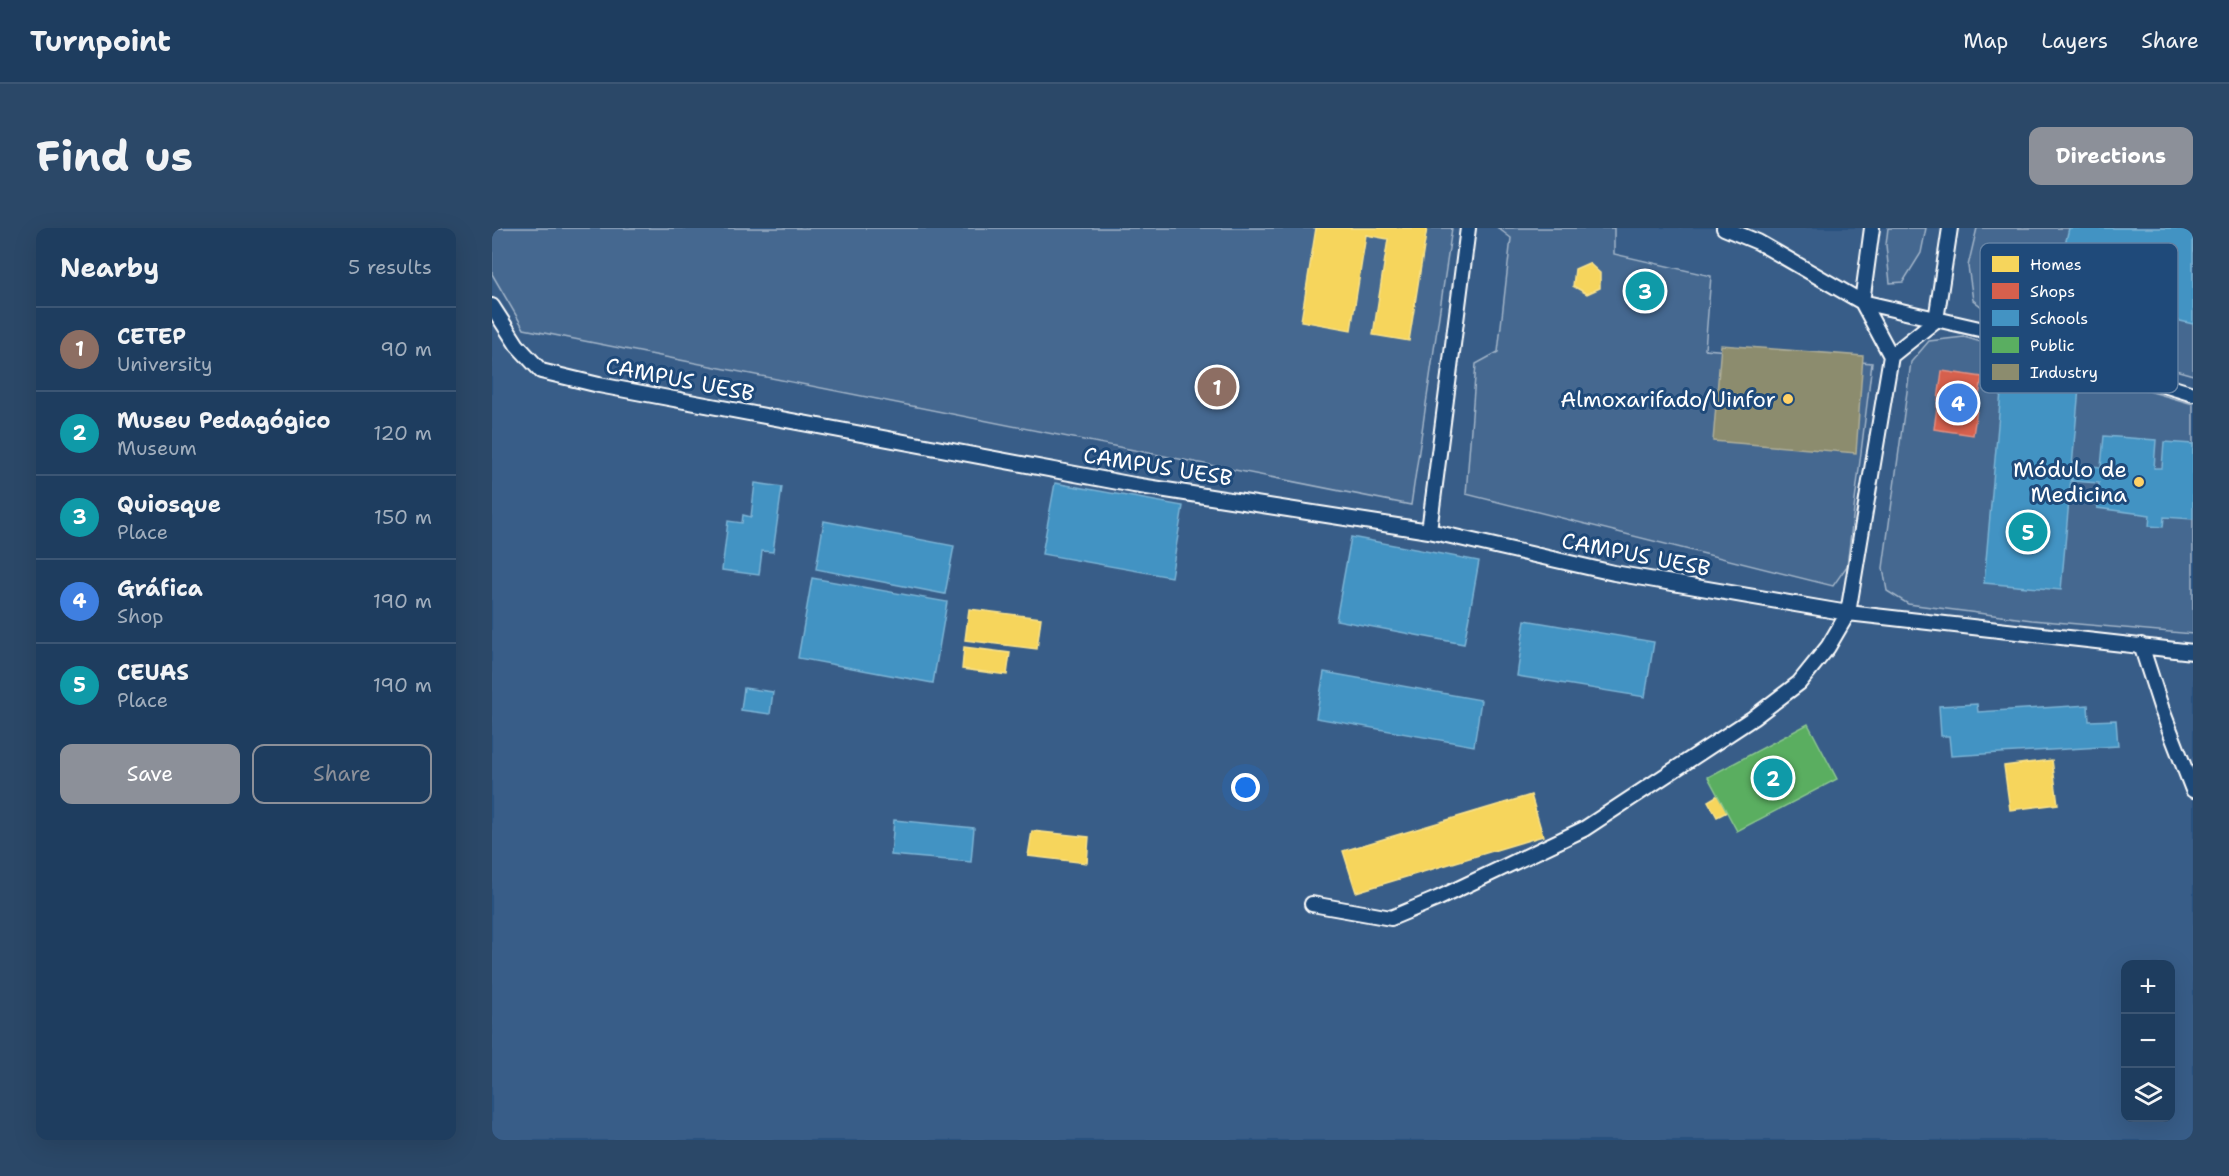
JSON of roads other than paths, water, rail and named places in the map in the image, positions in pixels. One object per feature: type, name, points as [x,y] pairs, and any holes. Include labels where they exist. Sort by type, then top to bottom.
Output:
[{"type":"lane","points":[[1429,531],[1468,228]]},
{"type":"lane","points":[[1724,228],[1775,251],[1862,303],[1980,329]]},
{"type":"lane","points":[[1312,904],[1391,918],[1439,898],[1584,829],[1753,718],[1799,683],[1828,647],[1848,613],[1891,356],[1862,303],[1872,228]]},
{"type":"lane","points":[[1891,356],[1936,320],[1950,228]]},
{"type":"lane","name":"CAMPUS UESB","points":[[492,306],[517,345],[541,370],[599,385],[1134,485],[1429,531],[1614,573],[1848,613],[2193,652]]},
{"type":"lane","points":[[2178,389],[2193,394]]},
{"type":"lane","points":[[2141,645],[2162,710],[2193,790]]},
{"type":"place","name":"Quiosque","points":[[1645,291]]},
{"type":"place","name":"CETEP","points":[[1217,387]]},
{"type":"place","name":"Almoxarifado/Uinfor","points":[[1788,399]]},
{"type":"place","name":"Gráfica","points":[[1958,403]]},
{"type":"place","name":"Módulo de Medicina","points":[[2139,482]]},
{"type":"place","name":"CEUAS","points":[[2028,532]]},
{"type":"place","name":"Museu Pedagógico","points":[[1773,778]]}]
